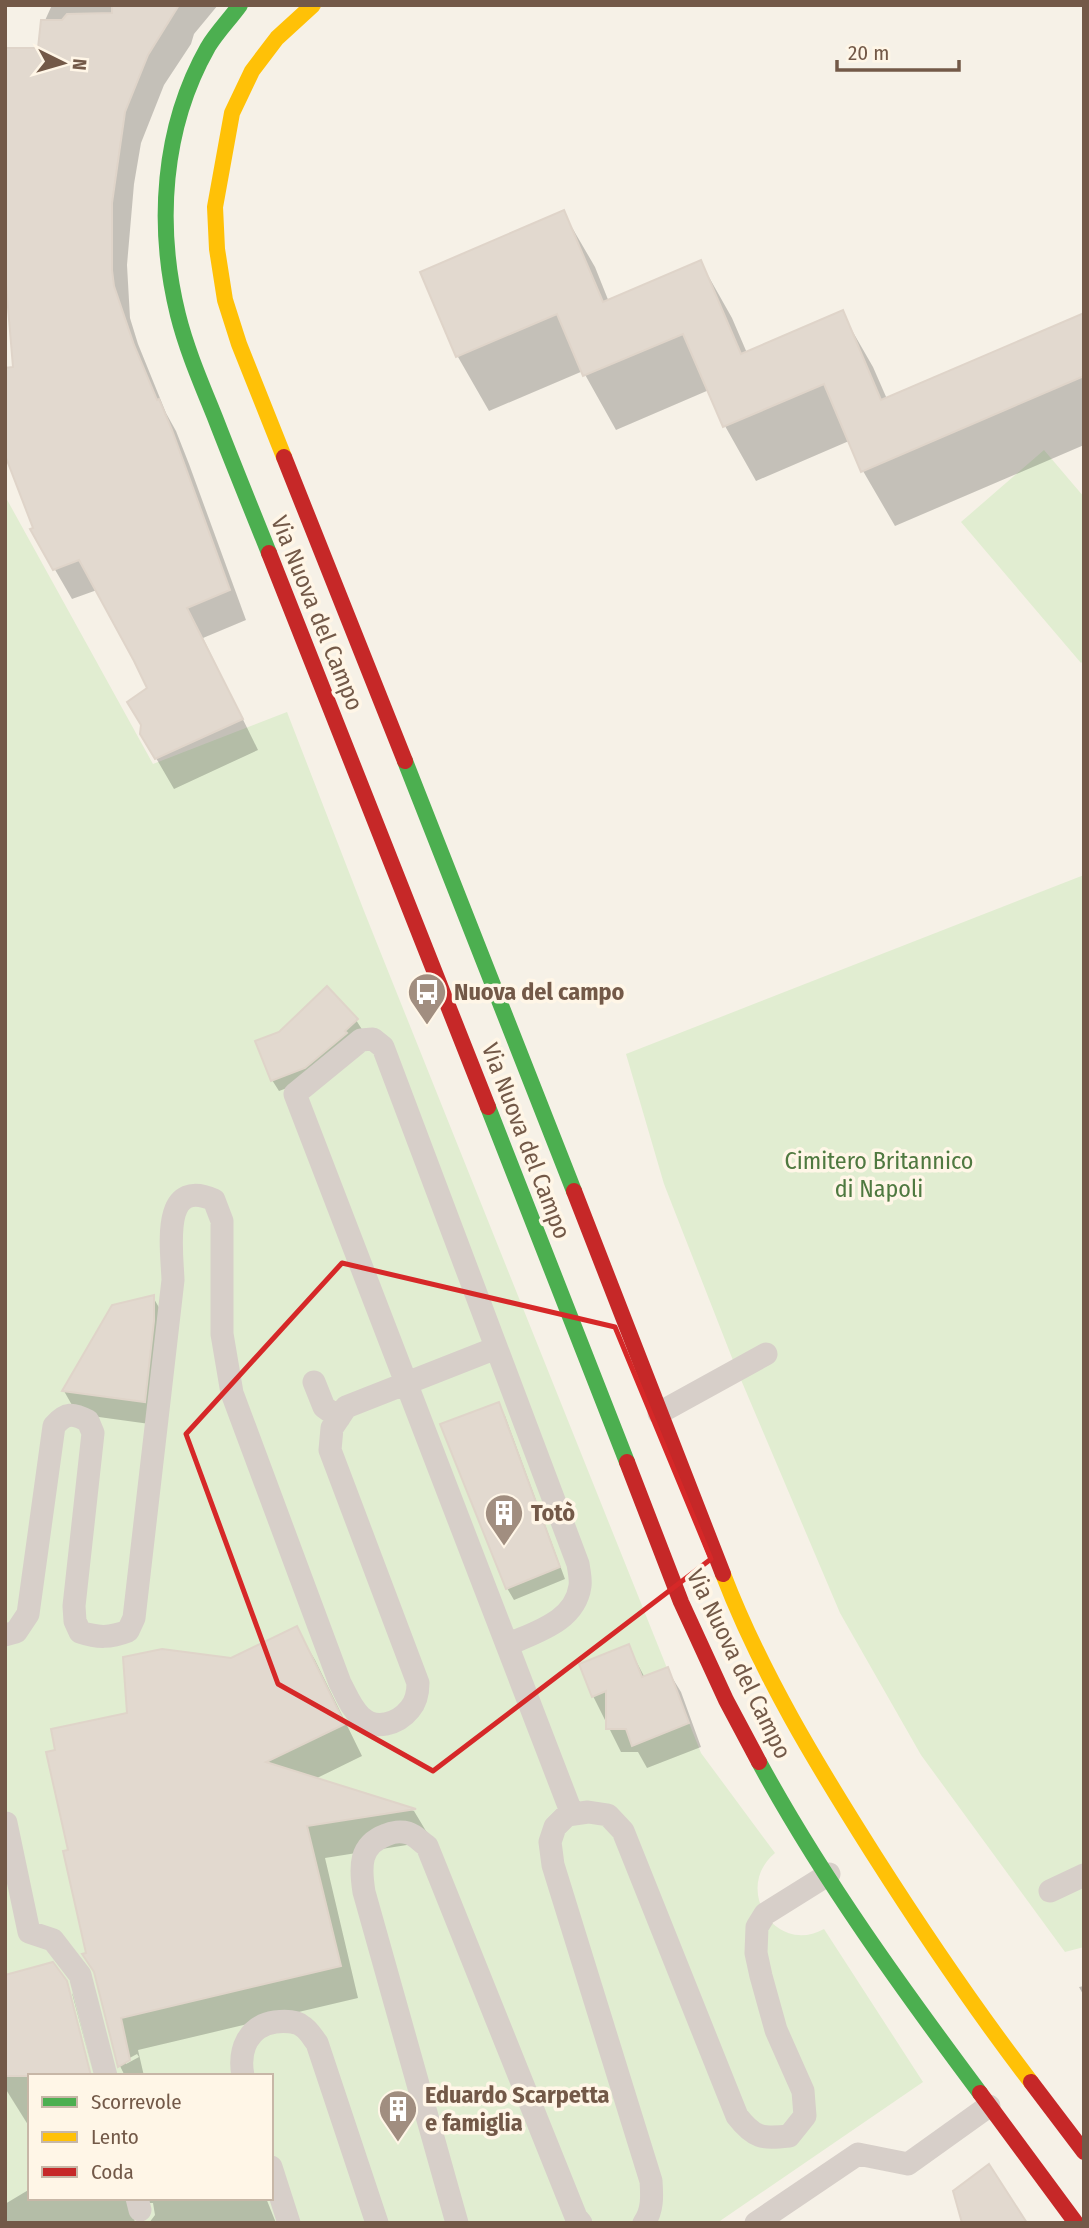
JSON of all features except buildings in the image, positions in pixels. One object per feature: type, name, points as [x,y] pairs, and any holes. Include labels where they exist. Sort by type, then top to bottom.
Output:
[{"type":"main road","name":"Via Nuova del Campo","points":[[240,5],[209,48],[186,98],[171,152],[165,204],[169,262],[177,312],[188,348],[503,1143],[681,1602],[726,1700],[778,1796],[862,1928],[934,2032],[1076,2223]]},
{"type":"main road","name":"Via Nuova del Campo","points":[[313,5],[277,38],[252,71],[232,113],[215,208],[217,249],[225,300],[239,344],[519,1048],[726,1582],[767,1672],[819,1769],[904,1902],[998,2039],[1084,2152]]},
{"type":"lane","points":[[507,1645],[561,1620],[575,1603],[581,1584],[578,1564],[383,1047],[373,1039],[361,1040],[295,1094],[572,1814]]},
{"type":"lane","points":[[5,1635],[16,1632],[28,1614],[54,1426],[62,1416],[75,1415],[89,1421],[93,1433],[74,1606],[75,1621],[80,1632],[94,1637],[113,1637],[128,1631],[134,1618],[173,1280],[171,1226],[174,1209],[188,1196],[204,1195],[214,1200],[222,1220],[222,1334],[232,1393],[340,1683],[362,1719],[378,1726],[393,1722],[410,1710],[417,1696],[418,1683],[330,1450],[332,1428],[346,1407],[496,1348]]},
{"type":"lane","points":[[659,1413],[766,1353]]},
{"type":"lane","points":[[314,1382],[324,1407],[339,1418]]},
{"type":"lane","points":[[644,2223],[652,2199],[651,2181],[553,1865],[550,1842],[555,1827],[567,1815],[588,1812],[608,1815],[623,1831],[737,2116],[749,2132],[771,2138],[789,2136],[805,2116],[803,2091],[776,2030],[761,1976],[756,1953],[757,1927],[765,1914],[829,1874]]},
{"type":"lane","points":[[6,1823],[29,1932],[53,1940],[80,1975],[105,2074]]},
{"type":"lane","points":[[457,2223],[364,1892],[361,1872],[364,1853],[376,1839],[392,1832],[409,1833],[427,1846],[576,2217],[581,2223]]},
{"type":"lane","points":[[1050,1891],[1084,1875]]},
{"type":"lane","points":[[243,2074],[242,2056],[248,2038],[263,2024],[283,2021],[302,2025],[317,2043],[377,2223]]},
{"type":"lane","points":[[756,2223],[858,2154],[908,2164],[989,2106]]},
{"type":"lane","points":[[273,2173],[289,2223]]},
{"type":"highlighted area","points":[[342,1263],[615,1327],[711,1559],[433,1771],[278,1684],[186,1434]]},
{"type":"green space","points":[[1044,450],[1084,497],[1084,660],[1081,663],[961,522]]},
{"type":"green space","points":[[5,496],[153,764],[287,712],[701,1753],[775,1853],[763,1868],[758,1884],[759,1900],[765,1915],[776,1926],[790,1934],[806,1935],[824,1929],[923,2082],[717,2223],[5,2223]]},
{"type":"green space","name":"Cimitero Britannico di Napoli","points":[[1084,875],[1084,1947],[1065,1952],[921,1755],[840,1613],[736,1368],[664,1184],[626,1054]]},
{"type":"traffic: fast","points":[[240,5],[208,47],[181,111],[172,144],[168,178],[167,247],[171,281],[186,342],[269,553]]},
{"type":"traffic: fast","points":[[405,761],[574,1191]]},
{"type":"traffic: fast","points":[[488,1107],[627,1462]]},
{"type":"traffic: fast","points":[[759,1762],[836,1890],[980,2093]]},
{"type":"traffic: slow","points":[[284,457],[239,344],[225,300],[217,249],[215,207],[232,113],[252,71],[277,38],[313,5]]},
{"type":"traffic: slow","points":[[723,1574],[772,1683],[832,1787],[930,1941],[1031,2082]]},
{"type":"traffic: jam","points":[[284,457],[405,761]]},
{"type":"traffic: jam","points":[[269,553],[488,1107]]},
{"type":"traffic: jam","points":[[574,1191],[723,1574]]},
{"type":"traffic: jam","points":[[627,1462],[681,1602],[726,1700],[759,1762]]},
{"type":"traffic: jam","points":[[1031,2082],[1084,2152]]},
{"type":"traffic: jam","points":[[980,2093],[1076,2223]]},
{"type":"place","name":"Nuova del campo","points":[[427,1026]]},
{"type":"place","name":"Totò","points":[[504,1547]]},
{"type":"place","name":"Eduardo Scarpetta e famiglia","points":[[398,2143]]}]
